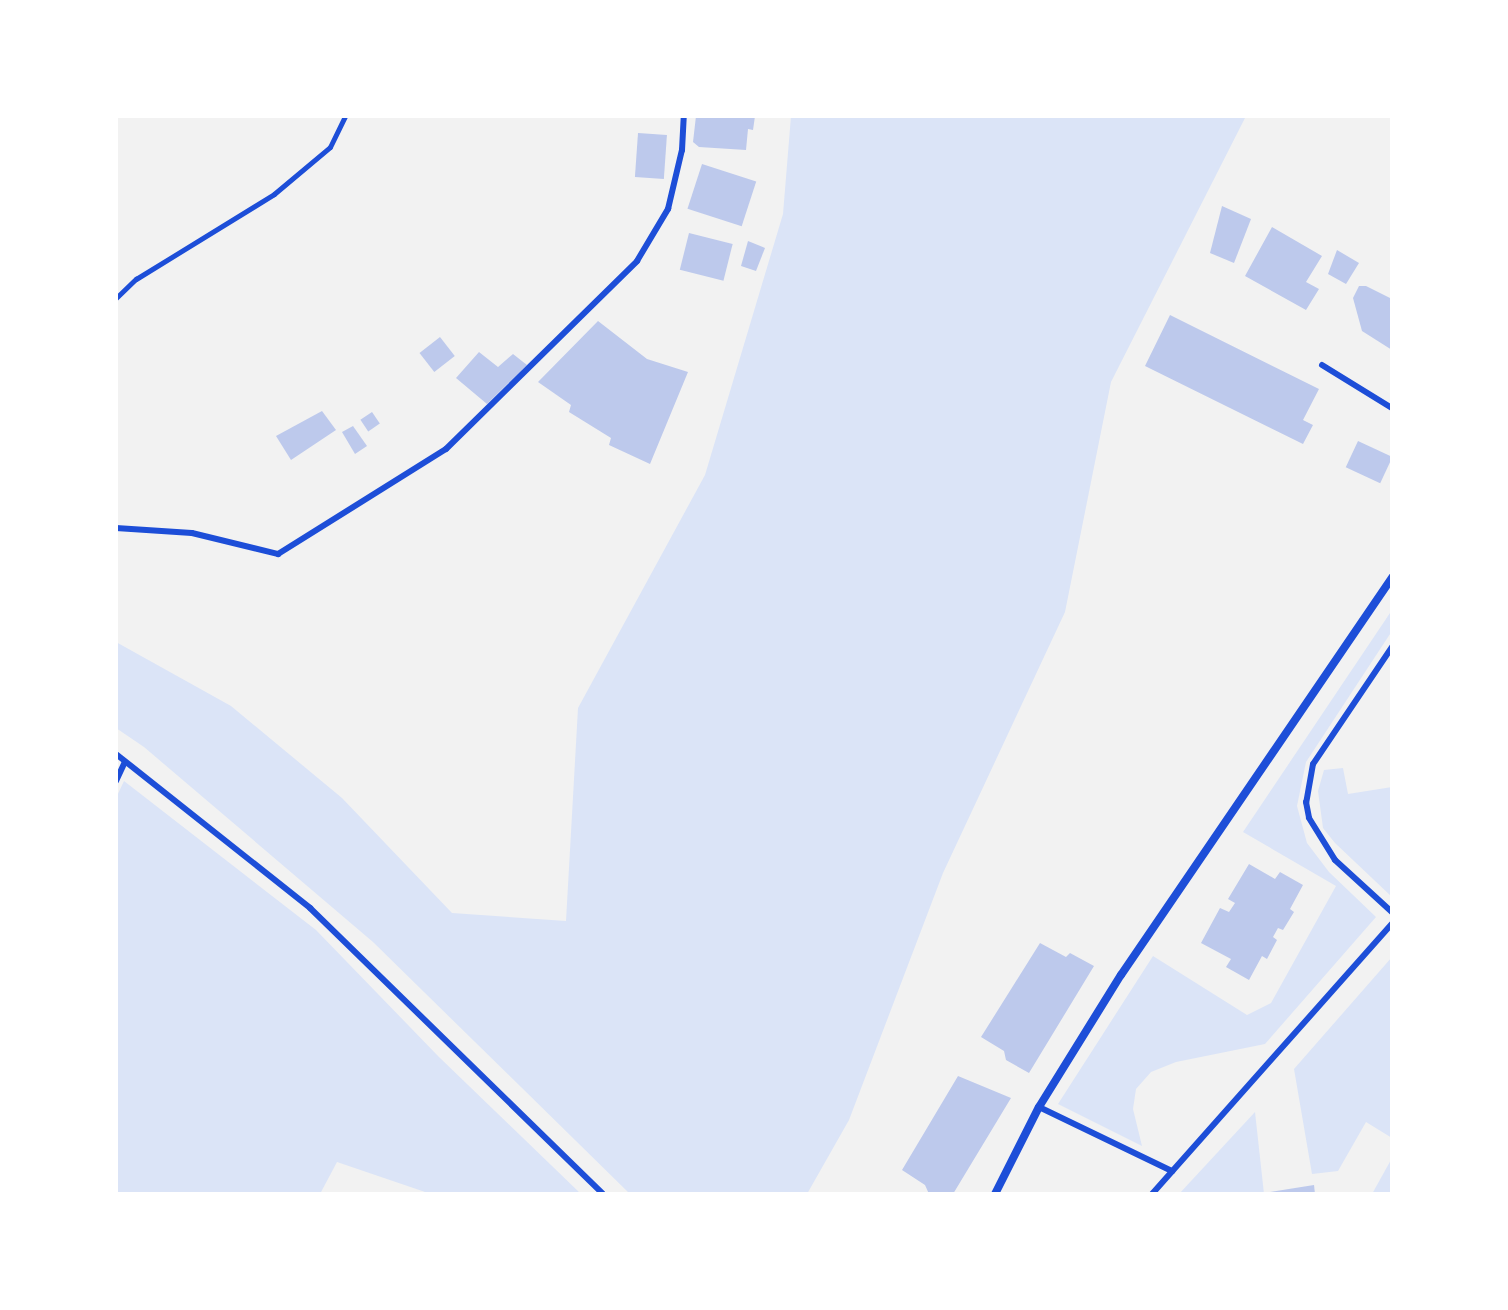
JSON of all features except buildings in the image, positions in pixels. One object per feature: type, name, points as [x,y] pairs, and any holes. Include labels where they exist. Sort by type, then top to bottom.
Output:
[{"type":"street","points":[[995,1194],[1039,1107],[1121,975],[1392,577]]},
{"type":"lane","points":[[116,528],[192,533],[278,554],[446,449],[637,261],[668,209],[682,150],[684,116]]},
{"type":"lane","points":[[1322,365],[1392,408]]},
{"type":"lane","points":[[1392,647],[1313,764],[1306,802],[1315,829],[1335,860],[1392,912]]},
{"type":"lane","points":[[116,754],[310,908],[603,1194]]},
{"type":"lane","points":[[116,781],[125,762]]},
{"type":"lane","points":[[1152,1194],[1392,924]]},
{"type":"lane","points":[[1039,1107],[1172,1171]]},
{"type":"path","points":[[116,298],[136,279],[274,194],[330,147],[345,116]]},
{"type":"shaded area","points":[[791,116],[1246,116],[1111,382],[1065,612],[943,873],[849,1120],[807,1194],[630,1194],[373,942],[144,747],[116,728],[116,642],[231,706],[342,798],[452,913],[566,921],[578,708],[705,475],[783,214]]},
{"type":"shaded area","points":[[1392,610],[1392,631],[1306,762],[1297,806],[1307,843],[1329,872],[1376,917],[1265,1044],[1176,1062],[1151,1072],[1136,1089],[1133,1109],[1142,1146],[1058,1104],[1153,956],[1247,1015],[1271,1003],[1336,886],[1243,832]]},
{"type":"shaded area","points":[[1343,768],[1348,794],[1392,787],[1392,897],[1323,828],[1318,791],[1324,770]]},
{"type":"shaded area","points":[[124,781],[316,930],[439,1057],[581,1194],[431,1194],[337,1162],[320,1194],[116,1194],[116,798]]},
{"type":"shaded area","points":[[1392,957],[1392,1138],[1366,1122],[1338,1171],[1312,1174],[1294,1069]]},
{"type":"shaded area","points":[[1255,1112],[1264,1194],[1179,1194]]},
{"type":"shaded area","points":[[1392,1158],[1392,1194],[1372,1194]]}]
